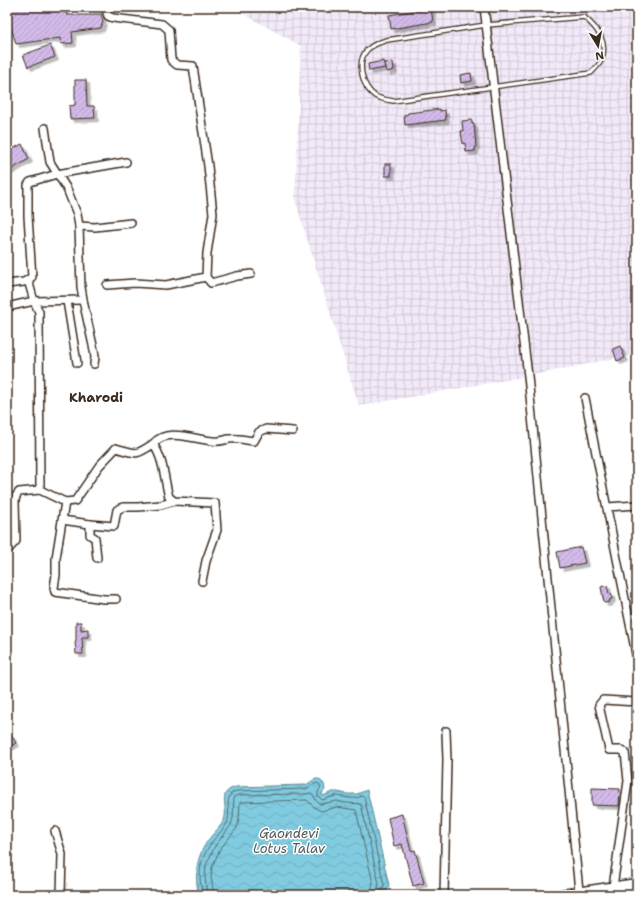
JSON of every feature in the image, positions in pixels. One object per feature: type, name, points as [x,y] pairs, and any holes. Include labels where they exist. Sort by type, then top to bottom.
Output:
[{"type":"main road","points":[[562,895],[637,884]]},
{"type":"street","points":[[105,7],[108,16],[113,18],[162,24],[169,30],[171,60],[177,65],[193,66],[208,166],[213,214],[207,254],[206,277],[211,283],[251,274]]},
{"type":"street","points":[[484,7],[528,376],[579,892]]},
{"type":"street","points":[[45,128],[50,162],[73,203],[79,226],[83,300],[94,350],[94,364]]},
{"type":"street","points":[[7,284],[24,282],[32,277],[28,216],[28,185],[30,182],[57,174],[126,162]]},
{"type":"street","points":[[79,226],[95,227],[132,223]]},
{"type":"street","points":[[106,285],[136,283],[166,284],[206,277]]},
{"type":"street","points":[[28,280],[34,302],[39,312],[40,490]]},
{"type":"street","points":[[7,307],[34,302],[83,300]]},
{"type":"street","points":[[67,301],[77,363]]},
{"type":"street","points":[[585,398],[637,659]]},
{"type":"street","points":[[7,551],[16,541],[16,496],[19,492],[40,490],[65,502],[75,501],[99,466],[116,448],[136,454],[140,453],[158,439],[166,436],[178,436],[214,442],[229,439],[254,441],[258,432],[266,429],[293,431]]},
{"type":"street","points":[[153,444],[158,450],[169,497],[174,500],[216,503],[217,530],[206,561],[202,581]]},
{"type":"street","points":[[62,520],[114,526],[117,510],[123,507],[161,506],[174,500]]},
{"type":"street","points":[[65,502],[56,558],[55,592],[104,599],[116,599]]},
{"type":"street","points":[[607,506],[637,505]]},
{"type":"street","points":[[90,524],[90,534],[95,538],[97,558]]},
{"type":"street","points":[[613,887],[628,781],[625,752],[621,750],[608,750],[599,705],[603,700],[637,702]]},
{"type":"street","points":[[444,895],[447,760],[446,731]]},
{"type":"street","points":[[55,831],[62,854],[61,895]]},
{"type":"lane","points":[[584,17],[600,33],[603,46],[601,60],[591,74],[393,101],[375,96],[364,82],[362,59],[366,51],[373,44],[387,40],[486,25],[584,17]]},
{"type":"shaded area","points":[[231,7],[637,7],[637,354],[528,376],[359,406],[295,200],[301,46]]},
{"type":"water","name":"Gaondevi Lotus Talav","points":[[315,779],[319,779],[324,784],[325,790],[322,793],[323,796],[332,792],[357,794],[367,790],[389,885],[385,895],[199,895],[197,888],[197,866],[201,852],[224,820],[224,800],[226,792],[236,787],[306,785]]},
{"type":"building","points":[[7,7],[64,7],[67,15],[101,14],[103,21],[101,28],[72,32],[73,43],[61,44],[60,38],[16,44],[9,21],[7,21]]},
{"type":"building","points":[[431,8],[433,22],[391,29],[389,15]]},
{"type":"building","points":[[50,45],[55,57],[28,67],[23,55]]},
{"type":"building","points":[[383,61],[385,68],[369,71],[368,64]]},
{"type":"building","points":[[393,62],[394,70],[387,72],[385,63]]},
{"type":"building","points":[[471,73],[472,81],[461,83],[460,75]]},
{"type":"building","points":[[75,80],[86,80],[87,106],[94,106],[95,118],[70,119],[69,106],[75,105]]},
{"type":"building","points":[[440,109],[440,111],[445,110],[446,120],[405,125],[404,115],[408,113]]},
{"type":"building","points":[[472,120],[472,124],[474,124],[476,147],[475,151],[466,152],[461,131],[463,131],[462,121]]},
{"type":"building","points":[[22,144],[29,159],[7,172],[7,152]]},
{"type":"building","points":[[385,164],[391,164],[391,176],[385,176]]},
{"type":"building","points":[[620,346],[625,358],[617,361],[613,349]]},
{"type":"building","points":[[581,547],[585,563],[560,568],[557,552]]},
{"type":"building","points":[[607,585],[612,599],[609,600],[610,602],[604,603],[601,587]]},
{"type":"building","points":[[76,622],[81,622],[81,630],[88,629],[88,637],[82,637],[83,654],[76,654]]},
{"type":"building","points":[[631,708],[637,708],[637,721],[631,721]]},
{"type":"building","points":[[7,729],[16,743],[7,748]]},
{"type":"building","points":[[592,788],[620,789],[619,806],[592,805]]},
{"type":"building","points":[[402,814],[411,851],[415,850],[424,883],[413,886],[402,844],[394,846],[388,818]]},
{"type":"district","name":"Kharodi","points":[[96,397]]}]
